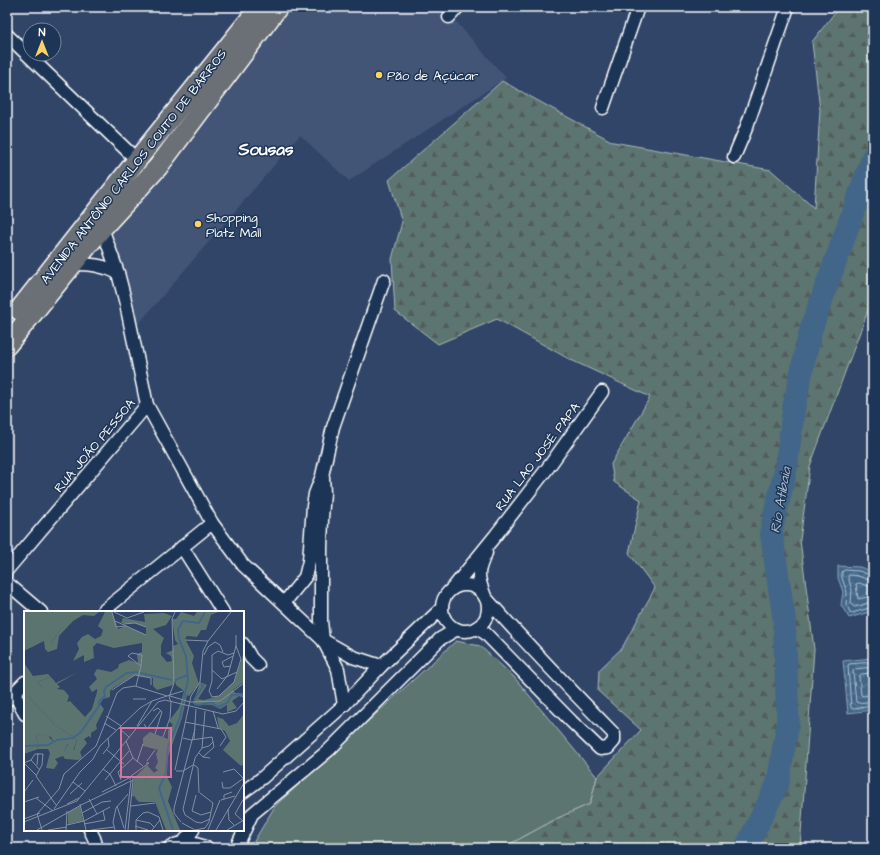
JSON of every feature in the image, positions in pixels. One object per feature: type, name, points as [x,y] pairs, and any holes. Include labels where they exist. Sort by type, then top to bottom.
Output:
[{"type":"main road","name":"AVENIDA ANTÔNIO CARLOS COUTO DE BARROS","points":[[7,326],[137,160],[260,7]]},
{"type":"main road","name":"AVENIDA ANTÔNIO CARLOS COUTO DE BARROS","points":[[7,345],[102,228],[158,167],[278,7]]},
{"type":"street","points":[[448,12],[458,7]]},
{"type":"street","points":[[603,108],[638,7]]},
{"type":"street","points":[[734,157],[747,126],[788,7]]},
{"type":"street","points":[[7,35],[137,160]]},
{"type":"street","name":"RUA JOÃO PESSOA","points":[[7,570],[147,405],[126,304],[118,273],[102,228]]},
{"type":"street","points":[[73,264],[85,264],[109,268],[118,273]]},
{"type":"street","points":[[284,603],[305,577],[309,561],[315,494],[322,476],[333,426],[384,280]]},
{"type":"street","name":"RUA LAO JOSÉ PAPA","points":[[452,589],[550,465],[602,392]]},
{"type":"street","points":[[147,405],[212,523],[243,565],[323,640],[353,657],[381,666]]},
{"type":"street","points":[[322,476],[324,493],[321,555],[321,621],[323,640],[338,669],[344,705]]},
{"type":"street","points":[[103,611],[212,523]]},
{"type":"street","name":"RUA LAO JOSÉ PAPA","points":[[484,596],[478,578],[479,569],[495,536]]},
{"type":"street","points":[[182,547],[222,611]]},
{"type":"street","points":[[7,583],[40,611]]},
{"type":"street","points":[[476,628],[484,633],[600,749],[608,748],[614,741],[614,734],[537,655],[484,596],[475,587],[463,585],[452,589],[444,597],[442,608],[444,617],[449,625],[457,629],[467,630],[476,628],[483,622],[487,614],[488,606],[484,596]]},
{"type":"street","points":[[244,791],[262,778],[344,705],[381,666],[442,608]]},
{"type":"street","points":[[236,848],[252,814],[329,750],[440,639],[457,629]]},
{"type":"street","points":[[244,646],[251,658],[258,665]]},
{"type":"street","points":[[24,683],[10,697],[24,713]]},
{"type":"street","points":[[90,831],[97,848]]},
{"type":"street","points":[[183,843],[192,831]]},
{"type":"street","points":[[169,848],[183,843],[198,844],[207,848]]},
{"type":"shaded area","points":[[289,7],[443,7],[506,78],[349,181],[300,135],[136,327],[108,228],[267,30]]},
{"type":"green space","points":[[839,7],[873,7],[873,297],[810,466],[800,540],[814,649],[800,848],[503,848],[558,818],[590,804],[597,777],[641,730],[598,691],[599,670],[622,648],[655,588],[629,553],[641,500],[614,482],[611,464],[650,397],[569,359],[497,319],[438,344],[395,311],[392,259],[402,222],[389,180],[502,81],[613,142],[771,170],[814,208],[820,110],[812,42]]},
{"type":"green space","points":[[456,641],[480,646],[514,677],[597,777],[590,804],[558,818],[503,848],[250,848],[275,806]]},
{"type":"water","points":[[838,566],[860,567],[873,572],[873,611],[849,618],[841,605],[843,592],[838,578]]},
{"type":"water","points":[[872,658],[873,710],[848,713],[843,661]]},
{"type":"waterway","name":"Rio Atibaia","points":[[746,848],[778,783],[788,722],[784,618],[771,531],[786,468],[794,406],[811,329],[873,157]]},
{"type":"place","name":"Pão de Açúcar","points":[[379,75]]},
{"type":"place","name":"Shopping Platz Mall","points":[[198,224]]},
{"type":"district","name":"Sousas","points":[[266,149]]}]
